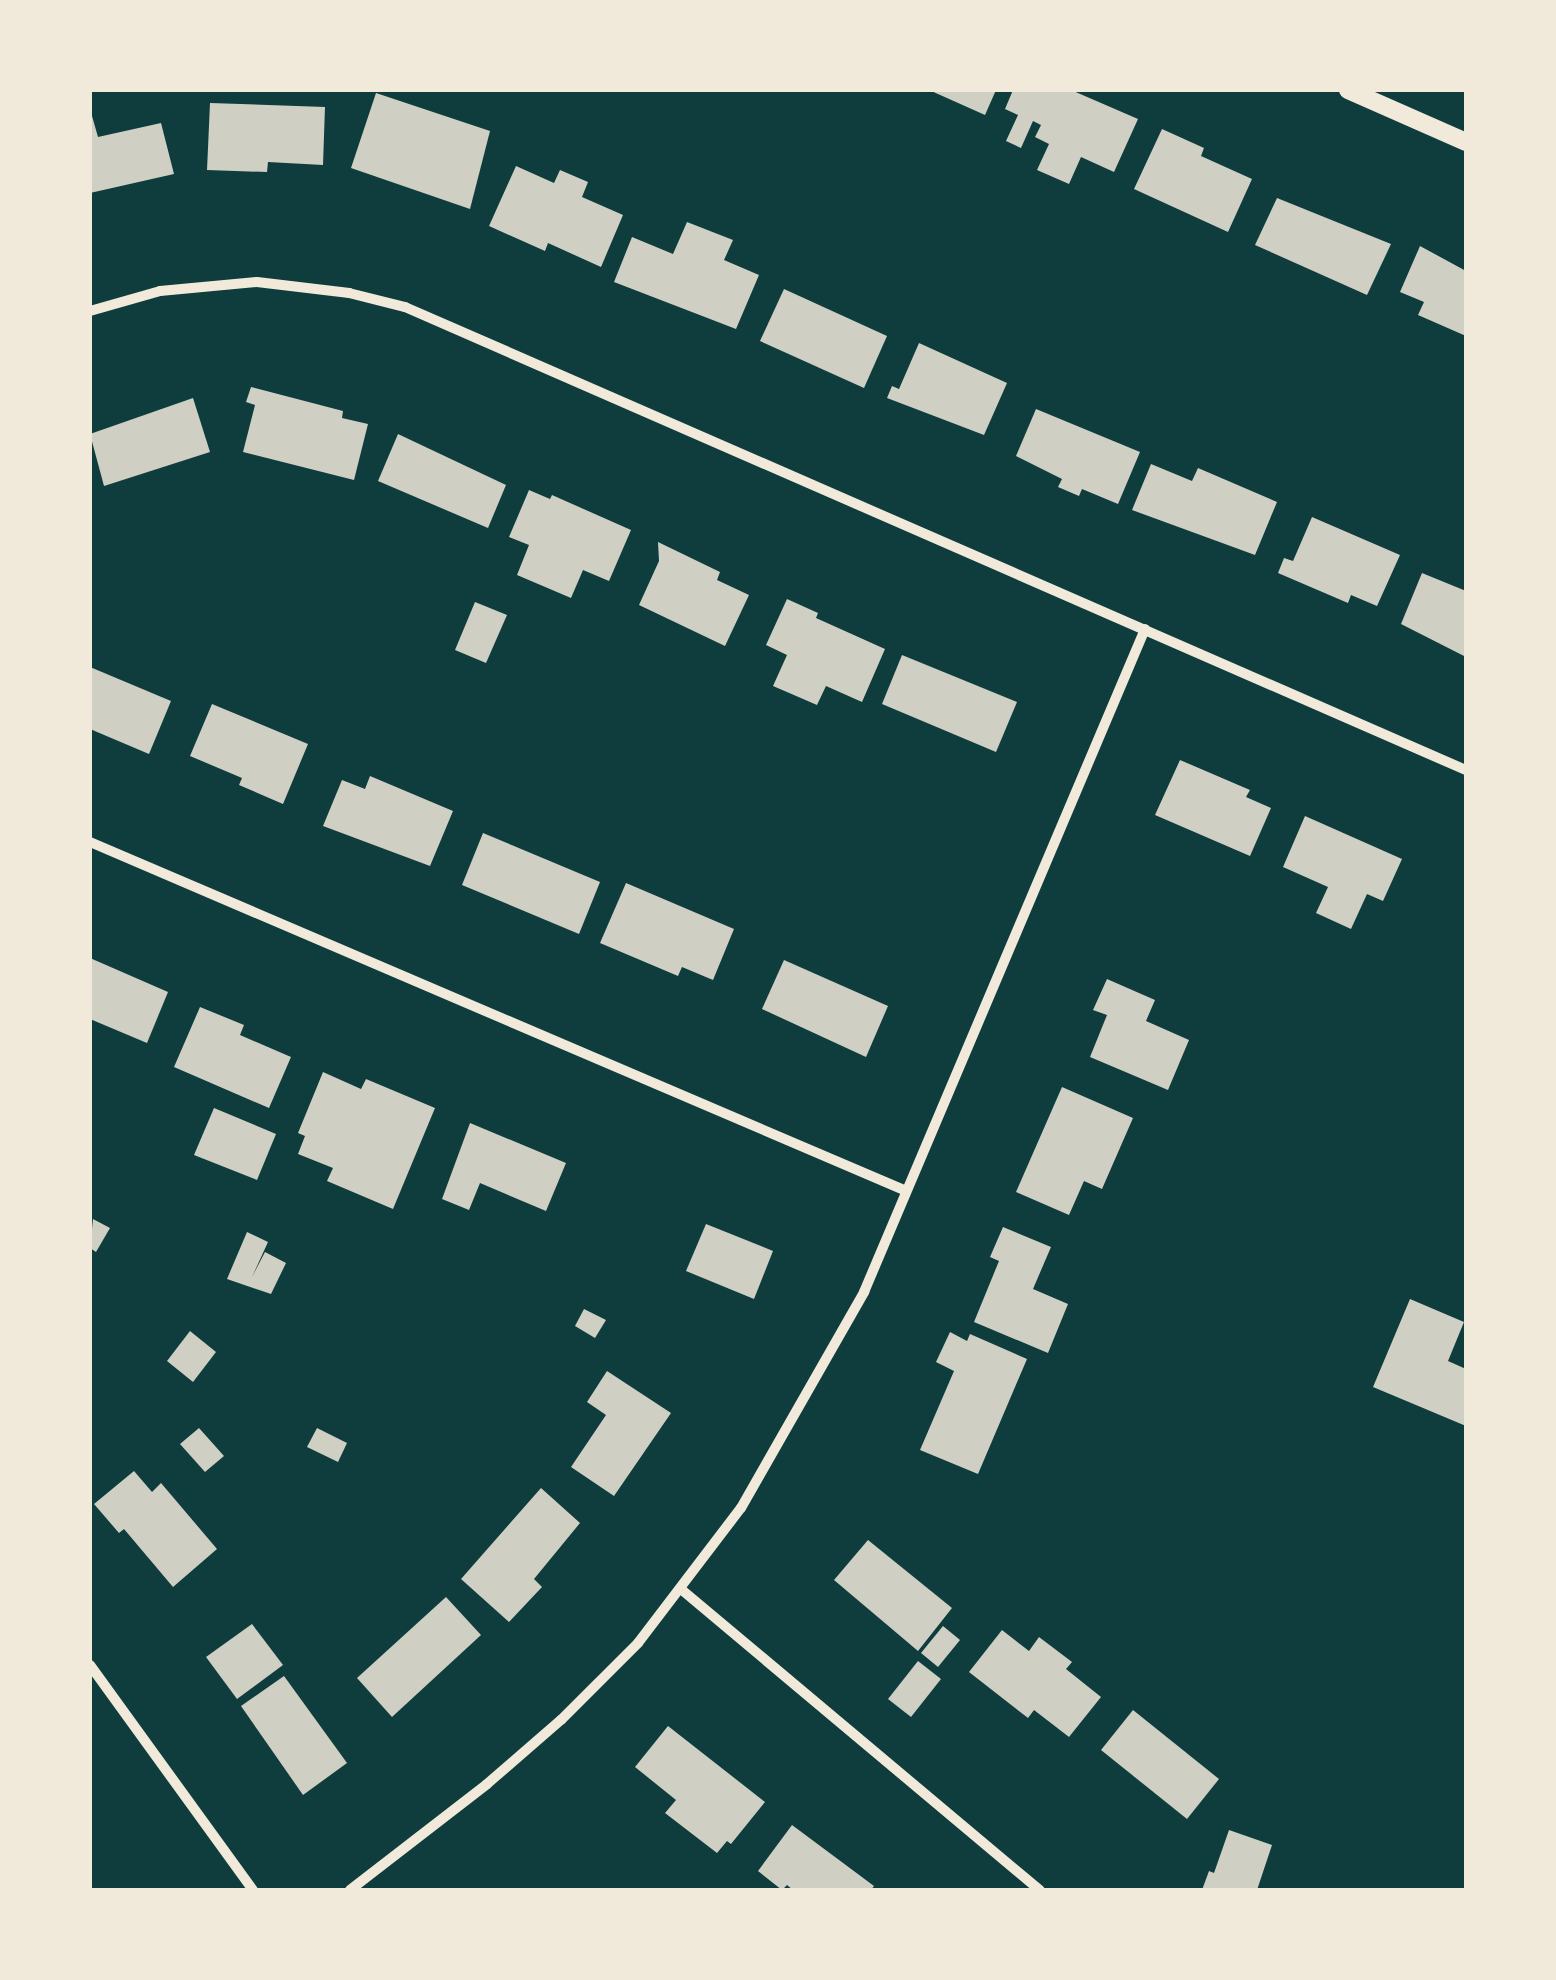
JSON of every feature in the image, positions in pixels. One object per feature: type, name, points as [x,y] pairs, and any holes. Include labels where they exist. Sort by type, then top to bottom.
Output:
[{"type":"street","points":[[1348,90],[1466,142]]},
{"type":"street","points":[[90,311],[160,291],[257,282],[350,293],[405,307],[1466,770]]},
{"type":"street","points":[[350,1890],[488,1784],[562,1720],[682,1590],[741,1508],[864,1292],[1145,629]]},
{"type":"street","points":[[90,842],[904,1190]]},
{"type":"street","points":[[682,1590],[1040,1890]]},
{"type":"street","points":[[90,1665],[253,1890]]},
{"type":"building","points":[[929,90],[996,90],[985,115]]},
{"type":"building","points":[[1013,90],[1071,90],[1138,119],[1114,172],[1081,157],[1069,184],[1037,170],[1049,144],[1035,137],[1041,125],[1033,121],[1021,148],[1006,141],[1018,115],[1005,109]]},
{"type":"building","points":[[376,93],[490,131],[470,209],[351,168]]},
{"type":"building","points":[[210,103],[325,107],[323,165],[268,162],[267,172],[207,170]]},
{"type":"building","points":[[90,109],[98,137],[161,123],[174,174],[90,193]]},
{"type":"building","points":[[1162,129],[1204,148],[1201,156],[1252,179],[1228,232],[1134,189]]},
{"type":"building","points":[[516,166],[554,183],[560,170],[588,182],[582,197],[623,215],[601,267],[548,243],[545,251],[489,226]]},
{"type":"building","points":[[1277,198],[1391,244],[1367,295],[1255,245]]},
{"type":"building","points":[[687,222],[733,240],[724,260],[759,275],[736,329],[614,282],[632,237],[673,254]]},
{"type":"building","points":[[1420,246],[1466,271],[1466,336],[1418,315],[1424,302],[1400,292]]},
{"type":"building","points":[[784,289],[887,336],[864,388],[760,341]]},
{"type":"building","points":[[919,343],[1007,383],[984,435],[887,398],[892,386],[899,389]]},
{"type":"building","points":[[251,387],[343,411],[342,418],[368,424],[354,480],[243,452],[255,405],[246,402]]},
{"type":"building","points":[[193,398],[210,452],[104,486],[90,434]]},
{"type":"building","points":[[1036,409],[1140,452],[1118,504],[1082,489],[1079,496],[1058,487],[1062,479],[1016,456]]},
{"type":"building","points":[[398,434],[506,485],[488,528],[378,481]]},
{"type":"building","points":[[1151,464],[1192,481],[1198,468],[1277,502],[1255,555],[1132,510]]},
{"type":"building","points":[[529,490],[550,499],[552,495],[631,530],[609,581],[583,570],[571,598],[517,575],[529,545],[509,537]]},
{"type":"building","points":[[1312,517],[1400,555],[1377,606],[1351,595],[1348,603],[1278,573],[1284,558],[1293,561]]},
{"type":"building","points":[[658,542],[720,572],[717,580],[749,595],[725,646],[639,605],[659,561]]},
{"type":"building","points":[[1422,573],[1466,591],[1466,657],[1401,624]]},
{"type":"building","points":[[787,599],[818,613],[816,618],[885,649],[862,702],[826,686],[817,705],[773,686],[787,655],[766,645]]},
{"type":"building","points":[[475,602],[507,615],[486,663],[455,650]]},
{"type":"building","points":[[902,655],[1017,702],[996,752],[882,704]]},
{"type":"building","points":[[90,667],[171,701],[149,754],[90,729]]},
{"type":"building","points":[[212,704],[308,744],[283,804],[239,785],[242,778],[190,756]]},
{"type":"building","points":[[1180,760],[1250,790],[1246,797],[1271,808],[1250,856],[1155,815]]},
{"type":"building","points":[[370,776],[453,811],[430,866],[323,826],[342,780],[365,789]]},
{"type":"building","points":[[1305,816],[1402,859],[1383,901],[1367,894],[1351,929],[1316,913],[1328,887],[1283,867]]},
{"type":"building","points":[[483,833],[600,882],[579,934],[462,885]]},
{"type":"building","points":[[626,883],[734,929],[713,980],[682,967],[678,976],[600,943]]},
{"type":"building","points":[[90,958],[168,992],[147,1043],[90,1019]]},
{"type":"building","points":[[784,960],[888,1006],[866,1057],[762,1009]]},
{"type":"building","points":[[1107,979],[1155,1000],[1146,1021],[1189,1040],[1168,1090],[1090,1057],[1107,1015],[1093,1010]]},
{"type":"building","points":[[200,1007],[244,1025],[240,1035],[291,1057],[269,1108],[174,1067]]},
{"type":"building","points":[[323,1072],[361,1089],[366,1079],[435,1108],[393,1209],[327,1181],[333,1168],[298,1154],[305,1136],[298,1133]]},
{"type":"building","points":[[1062,1087],[1133,1118],[1102,1189],[1084,1181],[1069,1215],[1016,1192]]},
{"type":"building","points":[[214,1108],[276,1134],[257,1180],[194,1155]]},
{"type":"building","points":[[470,1123],[566,1163],[546,1211],[480,1183],[469,1210],[442,1199]]},
{"type":"building","points":[[93,1219],[110,1228],[96,1252],[90,1248]]},
{"type":"building","points":[[706,1224],[773,1251],[754,1299],[686,1271]]},
{"type":"building","points":[[1003,1227],[1051,1247],[1033,1289],[1068,1304],[1048,1353],[974,1322],[999,1261],[990,1257]]},
{"type":"building","points":[[247,1232],[268,1242],[252,1277],[265,1252],[286,1263],[271,1294],[227,1279]]},
{"type":"building","points":[[1410,1299],[1464,1322],[1448,1361],[1466,1369],[1466,1426],[1373,1387]]},
{"type":"building","points":[[584,1309],[606,1320],[595,1338],[575,1326]]},
{"type":"building","points":[[190,1331],[216,1352],[193,1382],[167,1361]]},
{"type":"building","points":[[950,1332],[967,1341],[970,1334],[1027,1359],[978,1474],[920,1450],[954,1371],[936,1362]]},
{"type":"building","points":[[607,1371],[671,1413],[614,1496],[571,1467],[606,1415],[587,1402]]},
{"type":"building","points":[[199,1428],[224,1456],[205,1472],[180,1444]]},
{"type":"building","points":[[317,1428],[347,1443],[338,1462],[307,1447]]},
{"type":"building","points":[[134,1471],[152,1492],[161,1483],[217,1549],[173,1587],[124,1529],[119,1533],[94,1504]]},
{"type":"building","points":[[541,1488],[580,1523],[534,1579],[542,1587],[509,1622],[461,1579]]},
{"type":"building","points":[[868,1540],[952,1608],[918,1651],[834,1580]]},
{"type":"building","points":[[446,1597],[481,1635],[392,1717],[357,1678]]},
{"type":"building","points":[[252,1624],[283,1665],[237,1699],[206,1657]]},
{"type":"building","points":[[943,1626],[960,1640],[938,1667],[921,1653]]},
{"type":"building","points":[[1002,1630],[1029,1651],[1039,1637],[1072,1662],[1066,1669],[1101,1697],[1069,1737],[1034,1710],[1028,1718],[969,1672]]},
{"type":"building","points":[[918,1661],[941,1679],[911,1717],[888,1699]]},
{"type":"building","points":[[284,1676],[347,1763],[303,1795],[241,1706]]},
{"type":"building","points":[[1133,1710],[1219,1779],[1187,1819],[1101,1750]]},
{"type":"building","points":[[668,1726],[765,1802],[731,1844],[727,1841],[717,1853],[665,1813],[676,1800],[635,1767]]},
{"type":"building","points":[[792,1825],[874,1886],[871,1890],[793,1890],[787,1885],[782,1890],[758,1871]]},
{"type":"building","points":[[1229,1830],[1272,1845],[1257,1890],[1202,1890],[1209,1871],[1214,1873]]}]
